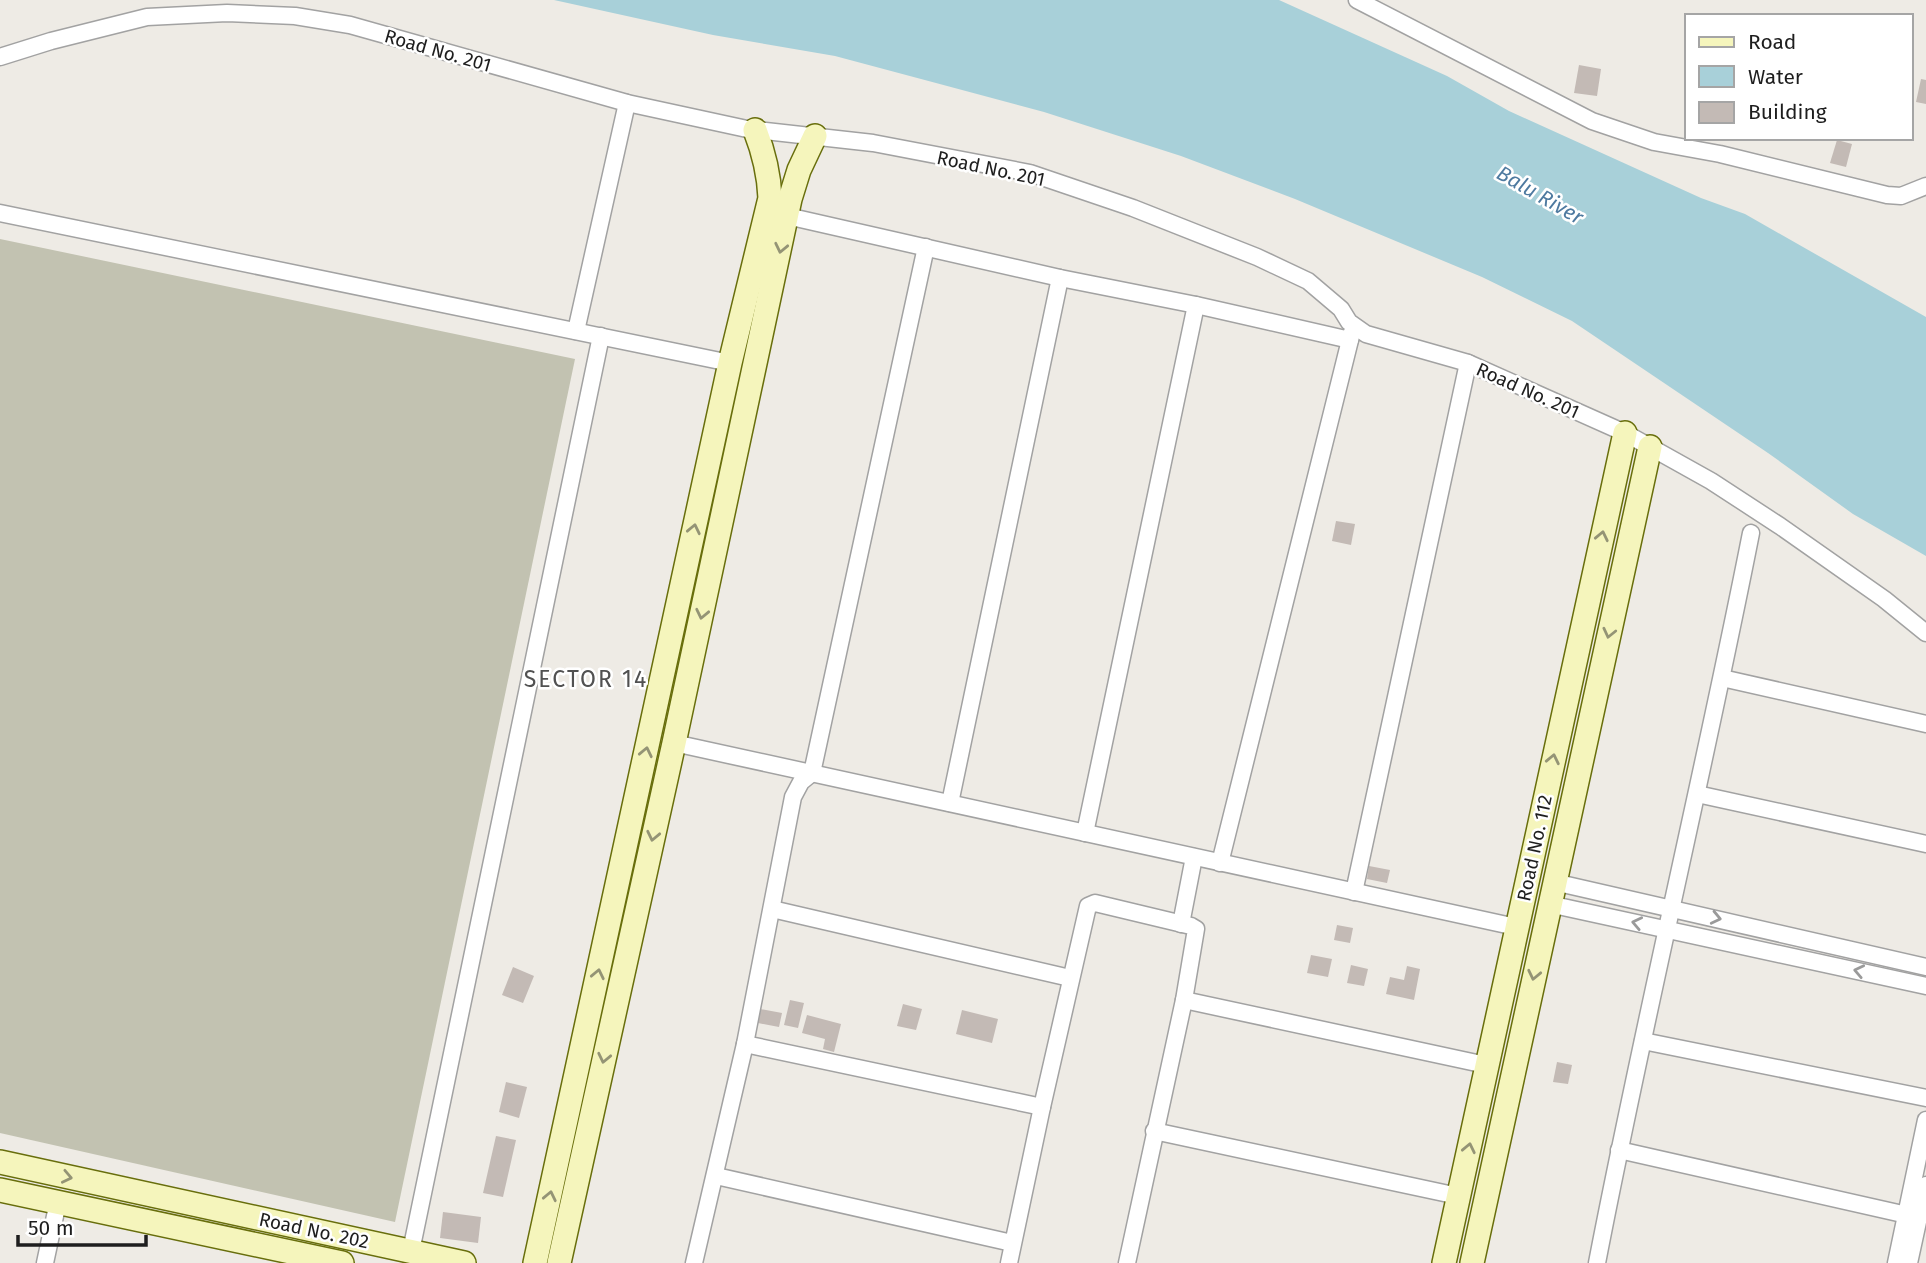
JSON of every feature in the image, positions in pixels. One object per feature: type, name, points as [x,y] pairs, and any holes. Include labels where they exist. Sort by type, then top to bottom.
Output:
[{"type":"street","points":[[1357,0],[1592,121],[1654,142],[1720,154],[1887,195],[1901,196],[1926,186]]},
{"type":"street","name":"Road No. 201","points":[[0,57],[51,40],[147,17],[227,13],[295,16],[350,25],[627,103],[755,130],[873,143],[1030,173],[1133,208],[1257,257],[1308,281],[1341,309],[1352,333],[1366,334],[1468,363],[1625,433],[1712,481],[1780,526],[1884,599],[1926,633]]},
{"type":"street","points":[[576,331],[627,103]]},
{"type":"street","points":[[535,1263],[730,363],[770,198],[764,153],[755,130]]},
{"type":"street","points":[[559,1263],[788,216],[799,170],[815,136]]},
{"type":"street","points":[[0,213],[730,363]]},
{"type":"street","points":[[788,216],[1060,278],[1352,333],[1220,863]]},
{"type":"street","points":[[694,1263],[745,1044],[793,797],[801,782],[812,773],[926,247]]},
{"type":"street","points":[[950,803],[1060,278]]},
{"type":"street","points":[[1085,833],[1196,305]]},
{"type":"street","points":[[411,1251],[601,336]]},
{"type":"street","points":[[1354,892],[1468,363]]},
{"type":"street","name":"Road No. 112","points":[[1444,1263],[1625,433]]},
{"type":"street","name":"Road No. 112","points":[[1472,1263],[1650,447]]},
{"type":"street","points":[[1598,1263],[1619,1150],[1751,533]]},
{"type":"street","points":[[1722,678],[1926,723]]},
{"type":"street","points":[[674,743],[1543,933]]},
{"type":"street","points":[[1697,794],[1926,844]]},
{"type":"street","points":[[1181,924],[1194,857]]},
{"type":"street","points":[[1554,881],[1926,967]]},
{"type":"street","points":[[1009,1263],[1070,978],[1088,906],[1091,904],[1196,929],[1184,999],[1127,1263]]},
{"type":"street","points":[[1549,904],[1926,986]]},
{"type":"street","points":[[772,909],[1070,978]]},
{"type":"street","points":[[1184,999],[1486,1065]]},
{"type":"street","points":[[1643,1041],[1926,1098]]},
{"type":"street","points":[[745,1044],[1042,1107]]},
{"type":"street","points":[[1896,1263],[1926,1120]]},
{"type":"street","points":[[1154,1131],[1458,1196]]},
{"type":"street","points":[[1619,1150],[1907,1214]]},
{"type":"street","name":"Road No. 202","points":[[0,1162],[358,1252],[411,1251],[464,1263]]},
{"type":"street","points":[[716,1175],[1012,1243]]},
{"type":"street","points":[[1909,1263],[1926,1185]]},
{"type":"street","name":"Road No. 202","points":[[0,1190],[342,1263]]},
{"type":"street","points":[[45,1263],[58,1202]]},
{"type":"shaded area","points":[[0,239],[575,359],[395,1222],[0,1133]]},
{"type":"water","name":"Balu River","points":[[554,0],[1279,0],[1447,76],[1509,111],[1701,198],[1745,214],[1926,317],[1926,556],[1853,514],[1768,453],[1572,321],[1482,277],[1295,199],[1181,156],[1044,112],[835,56],[713,35]]},
{"type":"building","points":[[1579,65],[1601,69],[1597,96],[1574,93]]},
{"type":"building","points":[[1921,79],[1926,80],[1926,104],[1916,102]]},
{"type":"building","points":[[1837,140],[1852,144],[1846,167],[1830,163]]},
{"type":"building","points":[[1336,521],[1355,524],[1351,545],[1332,541]]},
{"type":"building","points":[[1369,866],[1390,870],[1387,883],[1367,879]]},
{"type":"building","points":[[1337,925],[1353,928],[1350,943],[1334,940]]},
{"type":"building","points":[[1311,955],[1332,959],[1328,977],[1307,973]]},
{"type":"building","points":[[1351,965],[1368,969],[1364,986],[1347,983]]},
{"type":"building","points":[[1407,966],[1420,969],[1414,1000],[1386,994],[1390,977],[1404,980]]},
{"type":"building","points":[[513,967],[534,976],[523,1003],[502,995]]},
{"type":"building","points":[[790,1000],[804,1003],[798,1028],[784,1025]]},
{"type":"building","points":[[903,1004],[922,1009],[916,1030],[897,1026]]},
{"type":"building","points":[[760,1009],[782,1013],[779,1027],[758,1023]]},
{"type":"building","points":[[962,1010],[998,1019],[992,1043],[956,1034]]},
{"type":"building","points":[[807,1015],[841,1024],[834,1052],[823,1049],[825,1039],[802,1033]]},
{"type":"building","points":[[1557,1062],[1572,1065],[1568,1084],[1553,1082]]},
{"type":"building","points":[[506,1082],[527,1087],[519,1118],[499,1112]]},
{"type":"building","points":[[496,1136],[516,1140],[503,1197],[483,1193]]},
{"type":"building","points":[[443,1212],[481,1217],[478,1243],[440,1238]]},
{"type":"district","name":"SECTOR 14","points":[[586,679]]}]
